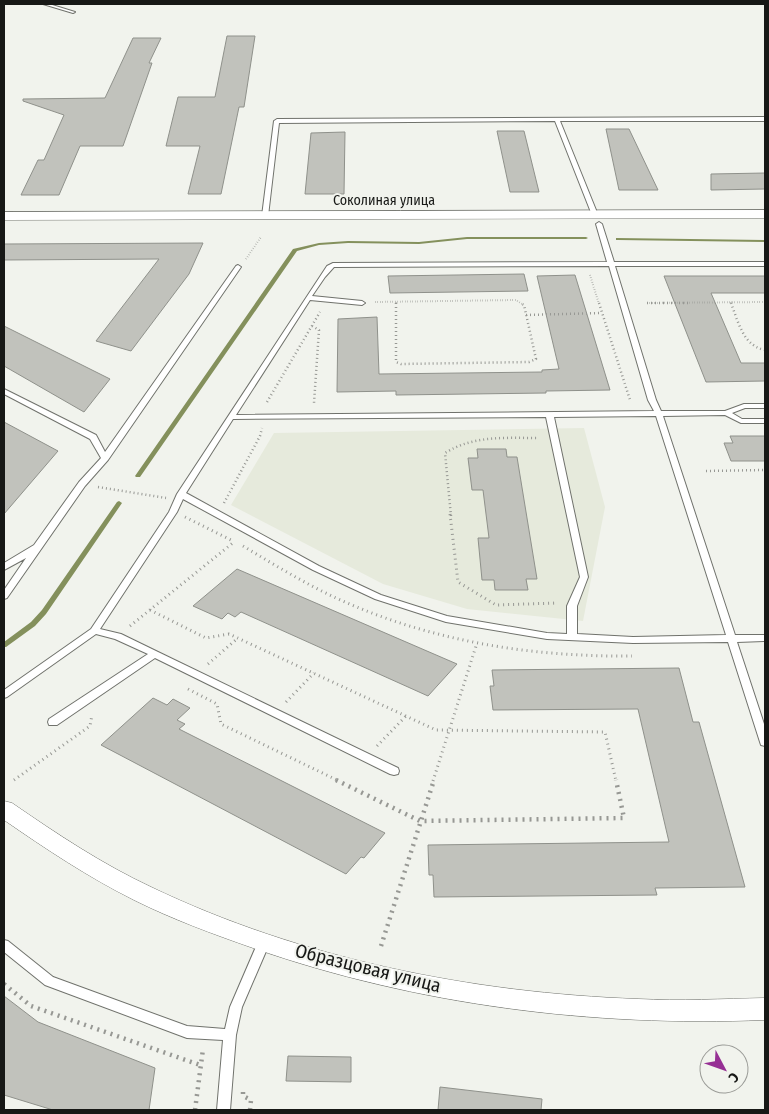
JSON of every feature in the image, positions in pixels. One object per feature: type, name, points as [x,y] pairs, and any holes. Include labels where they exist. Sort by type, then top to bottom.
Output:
[{"type":"street","name":"Соколиная улица","points":[[4,225],[597,219],[765,214]]},
{"type":"street","name":"Соколиная улица","points":[[4,216],[597,219],[765,224]]},
{"type":"street","name":"Образцовая улица","points":[[4,808],[41,837],[107,875],[182,910],[264,942],[332,962],[402,980],[551,1004],[623,1009],[765,1009]]},
{"type":"lane","points":[[44,4],[73,12]]},
{"type":"lane","points":[[266,216],[277,122],[765,119]]},
{"type":"lane","points":[[557,120],[597,219],[652,400],[659,414],[765,742]]},
{"type":"lane","points":[[4,696],[94,631],[329,267],[338,264],[765,264]]},
{"type":"lane","points":[[4,596],[82,484],[104,458],[238,266]]},
{"type":"lane","points":[[308,298],[362,303]]},
{"type":"lane","points":[[4,391],[93,437],[104,458]]},
{"type":"lane","points":[[231,417],[550,416],[726,413],[744,406],[765,406]]},
{"type":"lane","points":[[726,413],[742,422],[765,421]]},
{"type":"lane","points":[[550,416],[584,577],[572,606],[572,637]]},
{"type":"lane","points":[[180,497],[316,568],[378,597],[446,619],[547,636],[633,640],[765,638]]},
{"type":"lane","points":[[4,567],[37,547]]},
{"type":"lane","points":[[94,631],[118,636],[394,771]]},
{"type":"lane","points":[[53,722],[155,654]]},
{"type":"lane","points":[[224,1110],[230,1035],[236,1007],[264,942]]},
{"type":"lane","points":[[4,945],[48,981],[187,1032],[230,1035]]},
{"type":"path","points":[[238,266],[251,254],[261,237]]},
{"type":"path","points":[[587,265],[635,414]]},
{"type":"path","points":[[267,402],[327,300]]},
{"type":"path","points":[[362,303],[396,302],[516,300],[524,305],[535,361],[400,364],[396,362],[396,302]]},
{"type":"path","points":[[731,302],[749,344],[758,350],[765,350]]},
{"type":"path","points":[[648,303],[765,302]]},
{"type":"path","points":[[526,315],[602,313]]},
{"type":"path","points":[[312,326],[319,330],[314,404]]},
{"type":"path","points":[[555,438],[474,438],[450,449],[445,453],[444,458],[458,582],[496,605],[551,603],[572,606]]},
{"type":"path","points":[[706,471],[765,470]]},
{"type":"path","points":[[82,484],[180,497]]},
{"type":"path","points":[[118,636],[234,542]]},
{"type":"path","points":[[381,946],[483,625]]},
{"type":"path","points":[[197,674],[238,638]]},
{"type":"path","points":[[276,713],[314,673]]},
{"type":"path","points":[[367,757],[406,716]]},
{"type":"path","points":[[4,984],[31,1006],[200,1065]]},
{"type":"path","points":[[195,1110],[205,1033]]},
{"type":"shaded area","points":[[584,428],[605,507],[583,621],[467,609],[383,584],[231,505],[274,433]]},
{"type":"building","points":[[227,36],[255,36],[244,107],[239,107],[221,194],[188,194],[200,146],[166,146],[178,97],[215,97]]},
{"type":"building","points":[[133,38],[161,38],[149,63],[152,63],[123,146],[80,146],[59,195],[21,195],[38,160],[44,160],[64,115],[23,101],[23,99],[105,98]]},
{"type":"building","points":[[606,129],[629,129],[658,190],[619,190]]},
{"type":"building","points":[[497,131],[524,131],[539,192],[510,192]]},
{"type":"building","points":[[345,132],[344,194],[305,194],[311,133]]},
{"type":"building","points":[[765,173],[765,189],[711,190],[711,174]]},
{"type":"building","points":[[203,243],[189,274],[131,351],[96,341],[159,259],[4,260],[4,244]]},
{"type":"building","points":[[524,274],[528,291],[390,293],[388,276]]},
{"type":"building","points":[[575,275],[610,390],[546,391],[546,393],[396,395],[396,391],[337,392],[338,319],[377,317],[379,374],[542,372],[542,370],[559,369],[537,276]]},
{"type":"building","points":[[664,276],[765,276],[765,293],[711,293],[741,363],[765,363],[765,381],[706,382]]},
{"type":"building","points":[[4,326],[110,379],[84,412],[4,366]]},
{"type":"building","points":[[4,422],[58,451],[4,514]]},
{"type":"building","points":[[730,436],[765,436],[765,461],[731,461],[724,443],[733,443]]},
{"type":"building","points":[[477,449],[506,449],[507,457],[517,457],[537,579],[526,579],[528,590],[495,590],[494,580],[482,580],[478,538],[489,538],[483,490],[472,490],[468,458],[478,458]]},
{"type":"building","points":[[237,569],[457,664],[428,696],[241,612],[235,617],[228,613],[222,619],[193,606]]},
{"type":"building","points":[[679,668],[693,722],[699,722],[745,887],[655,888],[657,895],[434,897],[433,875],[429,875],[428,845],[669,842],[638,709],[493,710],[490,686],[494,686],[492,670]]},
{"type":"building","points":[[153,698],[167,705],[173,699],[190,708],[177,720],[185,724],[179,729],[385,833],[364,858],[361,857],[346,874],[101,745]]},
{"type":"building","points":[[4,996],[38,1022],[155,1068],[149,1110],[53,1110],[4,1095]]},
{"type":"building","points":[[288,1056],[351,1057],[351,1082],[286,1081]]},
{"type":"building","points":[[440,1087],[542,1099],[541,1110],[438,1110]]},
{"type":"waterway","points":[[138,476],[295,250],[319,244],[348,242],[419,243],[467,238],[586,238]]},
{"type":"waterway","points":[[618,239],[765,241]]},
{"type":"waterway","points":[[4,645],[33,624],[44,612],[119,503]]}]
